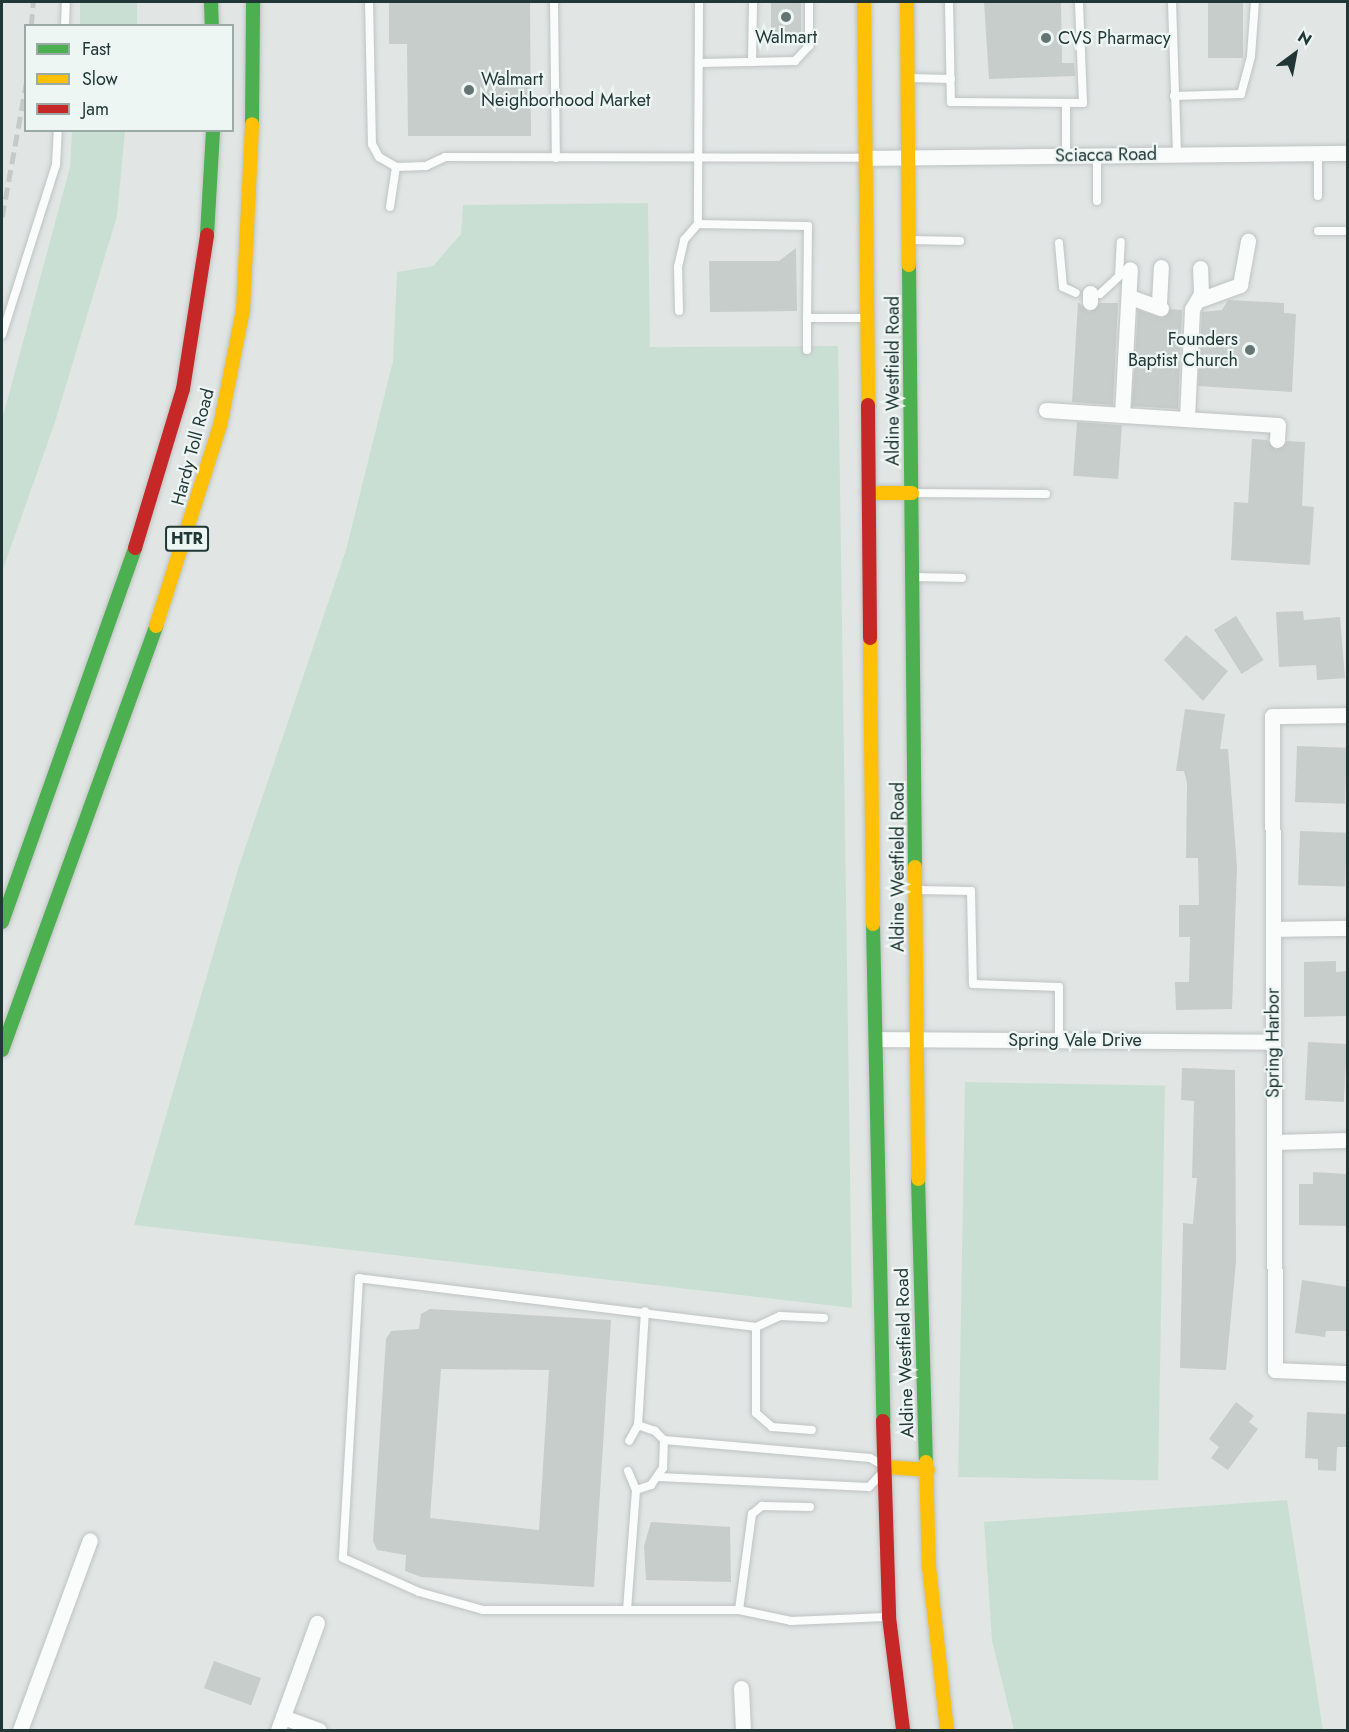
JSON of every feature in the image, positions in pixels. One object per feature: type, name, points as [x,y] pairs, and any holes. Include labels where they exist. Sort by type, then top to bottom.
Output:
[{"type":"main road","points":[[212,2],[212,24]]},
{"type":"main road","name":"Hardy Toll Road","points":[[2,1050],[186,544],[220,426],[243,310],[251,206],[253,2]]},
{"type":"main road","name":"Aldine Westfield Road","points":[[864,2],[876,1039],[889,1617],[903,1731]]},
{"type":"main road","name":"Aldine Westfield Road","points":[[908,2],[917,1038],[930,1579],[947,1731]]},
{"type":"main road","name":"Hardy Toll Road","points":[[2,922],[143,526],[183,389],[206,245],[213,132]]},
{"type":"main road","points":[[868,494],[912,493]]},
{"type":"main road","points":[[886,1467],[928,1470]]},
{"type":"street","name":"Sciacca Road","points":[[865,158],[1347,153]]},
{"type":"street","points":[[1198,300],[1240,285],[1248,241]]},
{"type":"street","points":[[1130,297],[1160,306],[1161,267]]},
{"type":"street","points":[[1187,419],[1192,309],[1198,300],[1200,267]]},
{"type":"street","points":[[1122,414],[1130,269]]},
{"type":"street","points":[[1046,410],[1278,425],[1277,440]]},
{"type":"street","name":"Spring Harbor","points":[[1347,715],[1272,716],[1275,1370],[1347,1373]]},
{"type":"street","points":[[1273,929],[1347,928]]},
{"type":"street","name":"Spring Vale Drive","points":[[876,1039],[1274,1041]]},
{"type":"street","points":[[1274,1142],[1347,1140]]},
{"type":"street","points":[[20,1731],[90,1540]]},
{"type":"street","points":[[317,1623],[280,1724],[319,1731]]},
{"type":"street","points":[[741,1688],[743,1731]]},
{"type":"lane","points":[[65,24],[66,2]]},
{"type":"lane","points":[[369,2],[372,144],[379,157],[396,166],[426,166],[445,157],[700,160],[865,158]]},
{"type":"lane","points":[[554,2],[556,158]]},
{"type":"lane","points":[[680,311],[678,267],[684,240],[698,224],[699,2]]},
{"type":"lane","points":[[752,62],[753,2]]},
{"type":"lane","points":[[700,63],[795,61],[809,46],[809,2]]},
{"type":"lane","points":[[949,2],[951,102],[1083,103],[1079,2]]},
{"type":"lane","points":[[1172,2],[1178,154]]},
{"type":"lane","points":[[1174,96],[1241,94],[1251,56],[1255,2]]},
{"type":"lane","points":[[909,78],[951,79]]},
{"type":"lane","points":[[1066,103],[1066,156]]},
{"type":"lane","points":[[2,335],[56,165],[58,132]]},
{"type":"lane","points":[[1318,153],[1318,196]]},
{"type":"lane","points":[[1097,156],[1097,201]]},
{"type":"lane","points":[[390,207],[396,166]]},
{"type":"lane","points":[[698,224],[808,226],[807,350]]},
{"type":"lane","points":[[1318,231],[1347,231]]},
{"type":"lane","points":[[910,240],[960,241]]},
{"type":"lane","points":[[1059,243],[1063,287],[1089,295],[1119,276],[1121,242]]},
{"type":"lane","points":[[807,318],[866,318]]},
{"type":"lane","points":[[912,493],[1046,494]]},
{"type":"lane","points":[[914,577],[962,578]]},
{"type":"lane","points":[[916,890],[971,891],[973,984],[1059,987],[1059,1040]]},
{"type":"lane","points":[[824,1318],[780,1316],[756,1327],[645,1311],[359,1278],[343,1558],[418,1592],[483,1611],[739,1610],[791,1621],[889,1617]]},
{"type":"lane","points":[[629,1441],[638,1425],[645,1311]]},
{"type":"lane","points":[[756,1327],[756,1413],[772,1427],[812,1430]]},
{"type":"lane","points":[[636,1490],[659,1477],[869,1487],[886,1467],[870,1458],[664,1440],[638,1425]]},
{"type":"lane","points":[[659,1477],[664,1440]]},
{"type":"lane","points":[[627,1610],[636,1490],[628,1471]]},
{"type":"lane","points":[[739,1610],[752,1514],[762,1506],[810,1507]]},
{"type":"green space","points":[[80,2],[137,2],[137,24],[80,24]]},
{"type":"green space","points":[[72,132],[125,132],[117,216],[55,422],[2,572],[2,420],[70,167]]},
{"type":"green space","points":[[648,203],[650,347],[838,346],[852,1308],[134,1225],[238,869],[346,550],[393,361],[397,272],[433,266],[461,234],[463,205]]},
{"type":"green space","points":[[965,1082],[1165,1085],[1158,1480],[958,1477]]},
{"type":"green space","points":[[1287,1500],[1323,1730],[1014,1730],[992,1641],[984,1522]]},
{"type":"building","name":"Walmart Neighborhood Market","points":[[389,2],[530,2],[531,136],[408,136],[407,44],[389,44]]},
{"type":"building","name":"Walmart","points":[[771,2],[801,2],[801,34],[771,34]]},
{"type":"building","name":"CVS Pharmacy","points":[[984,2],[1061,2],[1062,63],[1074,63],[1075,76],[989,79]]},
{"type":"building","points":[[1208,2],[1243,2],[1243,58],[1208,58]]},
{"type":"building","points":[[796,248],[797,311],[710,312],[709,261],[779,261]]},
{"type":"building","name":"Founders Baptist Church","points":[[1228,300],[1284,303],[1284,313],[1296,314],[1292,392],[1198,386],[1202,312],[1222,310]]},
{"type":"building","points":[[1078,302],[1089,312],[1100,303],[1118,303],[1113,405],[1072,402]]},
{"type":"building","points":[[1170,309],[1182,310],[1178,409],[1132,406],[1138,310],[1162,318]]},
{"type":"building","points":[[1077,422],[1122,425],[1118,479],[1073,476]]},
{"type":"building","points":[[1252,439],[1267,440],[1276,450],[1287,441],[1305,442],[1302,506],[1314,507],[1310,565],[1231,560],[1234,502],[1248,503]]},
{"type":"building","points":[[1303,611],[1304,620],[1340,617],[1345,678],[1317,680],[1316,665],[1279,667],[1276,612]]},
{"type":"building","points":[[1236,616],[1264,660],[1242,674],[1214,630]]},
{"type":"building","points":[[1186,635],[1228,671],[1203,701],[1164,660]]},
{"type":"building","points":[[1185,709],[1225,714],[1220,749],[1228,749],[1237,867],[1232,1009],[1176,1010],[1175,982],[1189,982],[1190,937],[1179,937],[1179,905],[1199,905],[1198,858],[1186,858],[1187,783],[1184,771],[1176,771]]},
{"type":"building","points":[[1297,746],[1347,748],[1345,804],[1295,802]]},
{"type":"building","points":[[1300,831],[1347,833],[1345,887],[1298,885]]},
{"type":"building","points":[[1336,961],[1336,972],[1347,971],[1347,1016],[1304,1017],[1304,962]]},
{"type":"building","points":[[1308,1042],[1347,1044],[1344,1102],[1305,1100]]},
{"type":"building","points":[[1182,1068],[1235,1070],[1236,1262],[1226,1370],[1180,1368],[1183,1223],[1193,1224],[1197,1178],[1192,1178],[1194,1101],[1181,1100]]},
{"type":"building","points":[[1313,1172],[1347,1174],[1347,1226],[1299,1225],[1299,1184],[1313,1184]]},
{"type":"building","points":[[1302,1280],[1347,1287],[1347,1331],[1326,1331],[1325,1337],[1295,1333]]},
{"type":"building","points":[[430,1309],[611,1320],[594,1587],[421,1577],[405,1571],[406,1555],[377,1550],[373,1541],[386,1339],[391,1331],[419,1329],[421,1314]],"holes":[[[441,1369],[549,1370],[539,1530],[430,1518]]]},
{"type":"building","points":[[1236,1402],[1254,1416],[1249,1422],[1258,1429],[1228,1470],[1211,1458],[1219,1447],[1209,1439]]},
{"type":"building","points":[[1307,1412],[1347,1414],[1347,1447],[1337,1447],[1336,1471],[1318,1470],[1318,1459],[1305,1458]]},
{"type":"building","points":[[651,1522],[730,1527],[731,1582],[646,1580],[644,1546]]},
{"type":"building","points":[[214,1661],[261,1678],[251,1705],[204,1688]]},
{"type":"railway","points":[[31,24],[33,2]]},
{"type":"railway","points":[[2,217],[24,94]]},
{"type":"traffic: fast","points":[[211,2],[212,24]]},
{"type":"traffic: fast","points":[[252,124],[253,2]]},
{"type":"traffic: fast","points":[[207,235],[213,132]]},
{"type":"traffic: fast","points":[[909,265],[915,867]]},
{"type":"traffic: fast","points":[[2,922],[135,548]]},
{"type":"traffic: fast","points":[[2,1050],[156,626]]},
{"type":"traffic: fast","points":[[873,924],[883,1421]]},
{"type":"traffic: fast","points":[[918,1179],[926,1462]]},
{"type":"traffic: slow","points":[[864,2],[868,405]]},
{"type":"traffic: slow","points":[[907,2],[909,265]]},
{"type":"traffic: slow","points":[[156,626],[220,426],[243,310],[252,124]]},
{"type":"traffic: slow","points":[[868,493],[912,493]]},
{"type":"traffic: slow","points":[[870,638],[873,924]]},
{"type":"traffic: slow","points":[[915,867],[918,1179]]},
{"type":"traffic: slow","points":[[926,1462],[929,1567],[947,1730]]},
{"type":"traffic: slow","points":[[886,1467],[928,1470]]},
{"type":"traffic: jam","points":[[135,548],[183,389],[207,235]]},
{"type":"traffic: jam","points":[[868,405],[870,638]]},
{"type":"traffic: jam","points":[[883,1421],[889,1617],[903,1730]]},
{"type":"place","name":"Walmart","points":[[786,17]]},
{"type":"place","name":"CVS Pharmacy","points":[[1046,38]]},
{"type":"place","name":"Walmart Neighborhood Market","points":[[469,90]]},
{"type":"place","name":"Founders Baptist Church","points":[[1250,350]]}]
